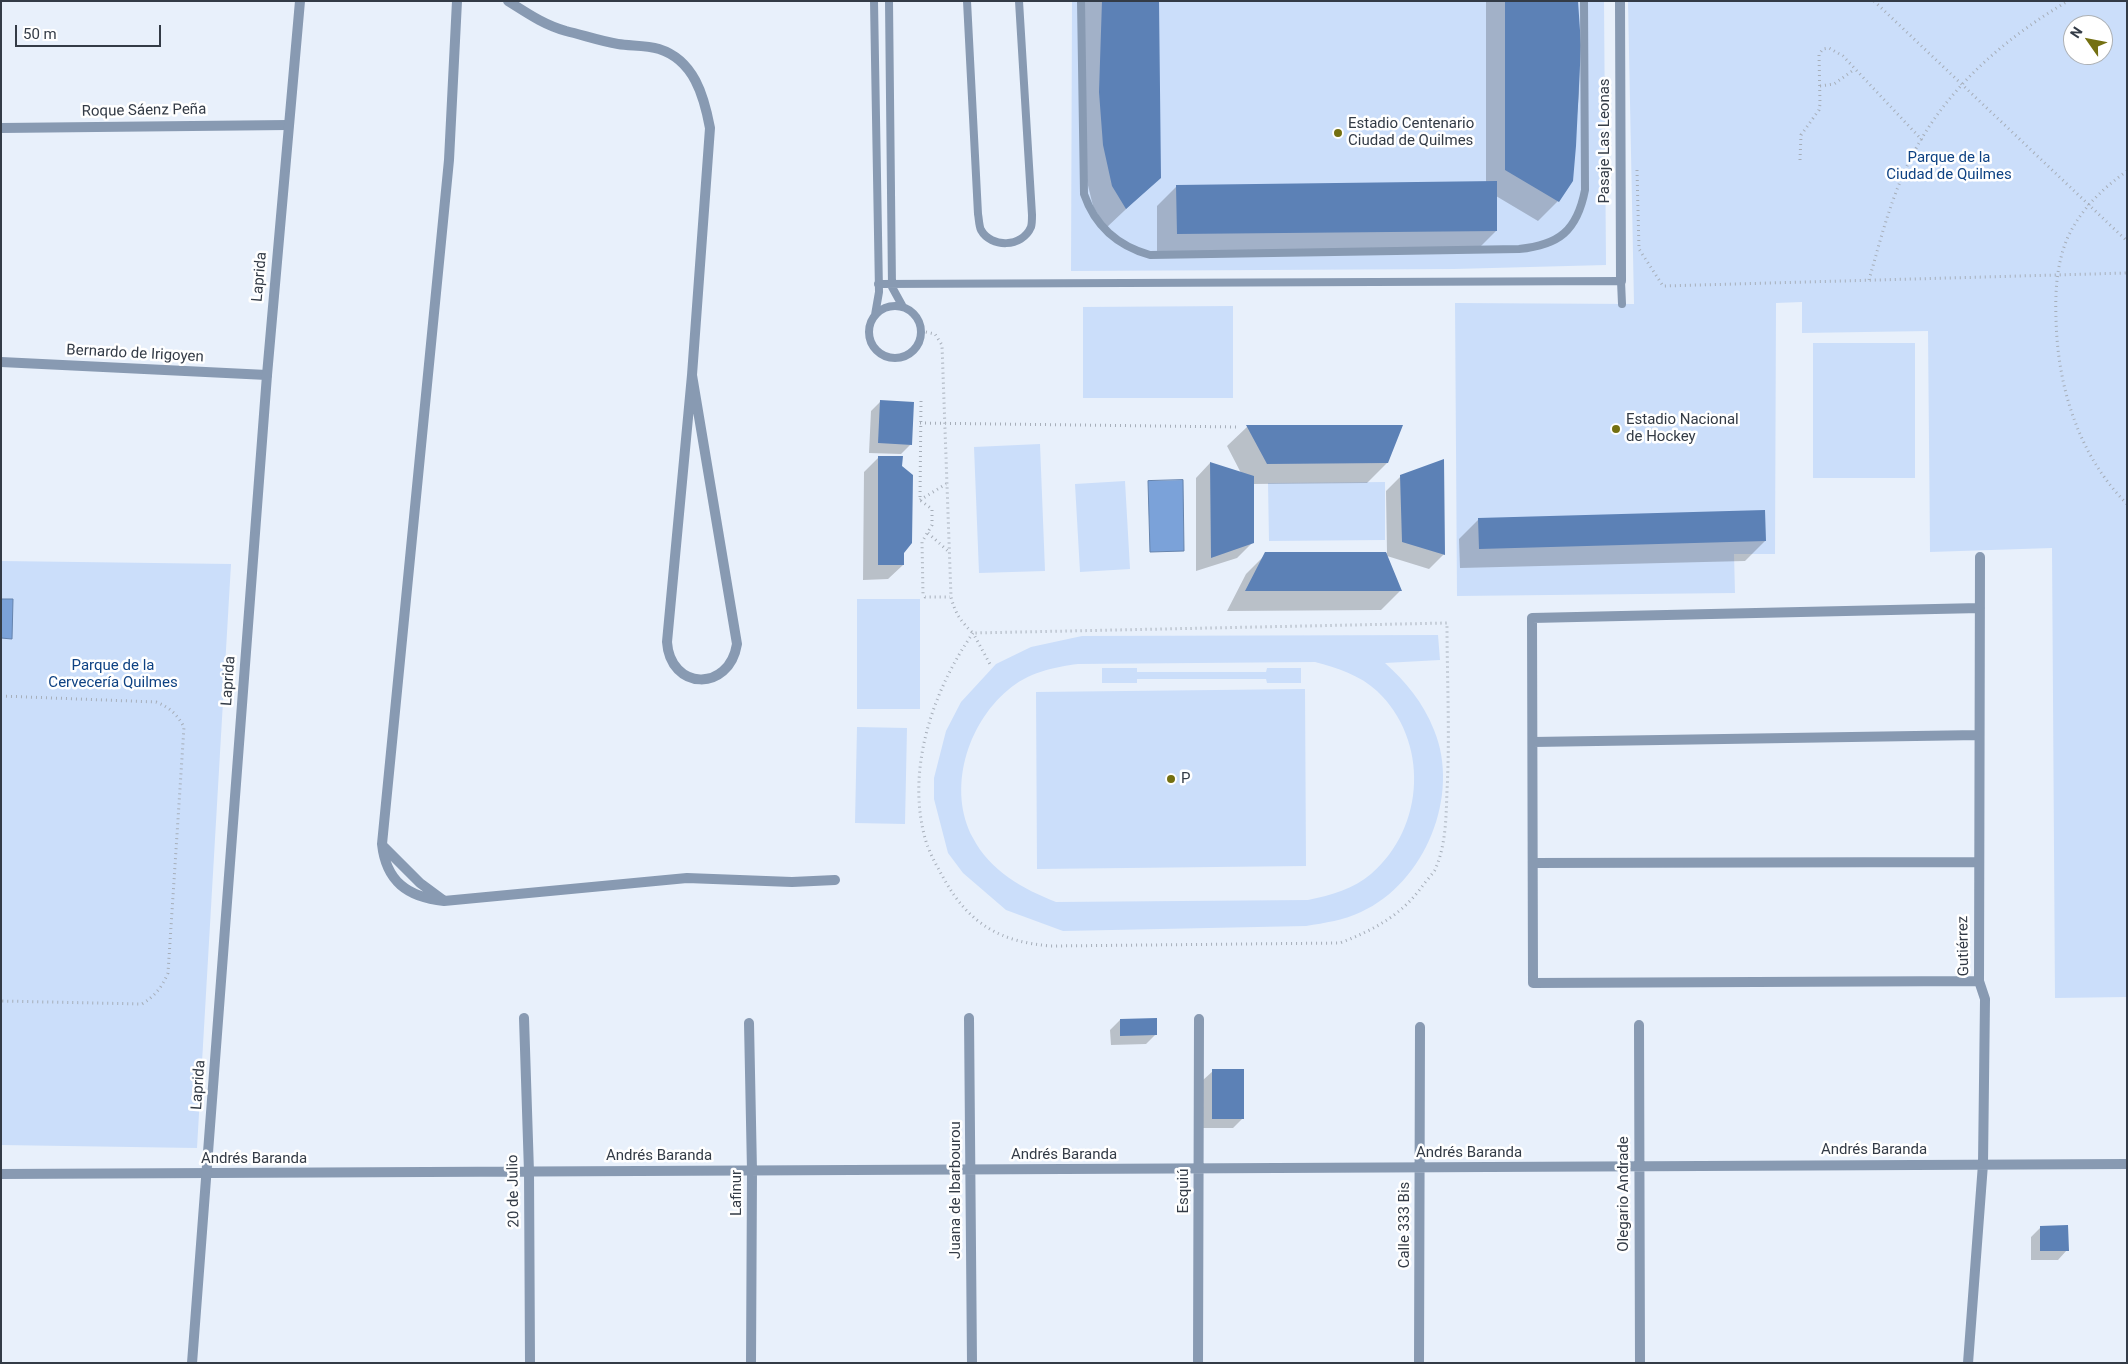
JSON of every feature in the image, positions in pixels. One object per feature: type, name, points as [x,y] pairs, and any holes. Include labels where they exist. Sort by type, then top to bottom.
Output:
[{"type":"street","name":"Laprida","points":[[192,1363],[267,375],[300,1]]},
{"type":"street","points":[[457,1],[448,170],[382,844],[407,872],[444,900],[687,878],[792,882],[834,880]]},
{"type":"street","points":[[508,1],[543,23],[564,30],[617,44],[658,49],[674,56],[691,72],[705,102],[710,128],[692,375],[666,642],[671,661],[679,671],[689,677],[702,680],[717,677],[729,668],[735,657],[737,644],[692,375]]},
{"type":"street","name":"Pasaje Las Leonas","points":[[1620,1],[1621,281]]},
{"type":"street","name":"Roque Sáenz Peña","points":[[1,128],[288,125]]},
{"type":"street","name":"Bernardo de Irigoyen","points":[[1,362],[267,375]]},
{"type":"street","name":"Gutiérrez","points":[[1968,1363],[1983,1164],[1985,999],[1979,981],[1980,557]]},
{"type":"street","points":[[1979,981],[1533,983],[1532,618],[1980,608]]},
{"type":"street","points":[[1533,742],[1979,735]]},
{"type":"street","points":[[1533,862],[1979,862]]},
{"type":"street","name":"20 de Julio","points":[[524,1018],[529,1172],[530,1363]]},
{"type":"street","name":"Juana de Ibarbourou","points":[[969,1018],[972,1170],[972,1363]]},
{"type":"street","name":"Esquiú","points":[[1198,1363],[1199,1019]]},
{"type":"street","name":"Lafinur","points":[[749,1023],[752,1171],[751,1363]]},
{"type":"street","name":"Olegario Andrade","points":[[1639,1025],[1640,1363]]},
{"type":"street","name":"Calle 333 Bis","points":[[1419,1363],[1420,1027]]},
{"type":"street","name":"Andrés Baranda","points":[[1,1174],[1200,1170],[2127,1164]]},
{"type":"lane","points":[[874,1],[878,308],[869,329],[872,344],[877,350],[890,357],[905,355],[912,351],[920,338],[921,331],[916,316],[903,307],[894,294],[892,284],[889,1]]},
{"type":"lane","points":[[967,1],[978,214],[981,230],[993,242],[1008,244],[1022,238],[1030,228],[1032,215],[1019,1]]},
{"type":"lane","points":[[1081,1],[1084,194],[1090,212],[1103,228],[1132,250],[1150,255],[1519,248],[1545,246],[1556,240],[1566,232],[1574,220],[1583,204],[1586,190],[1584,1]]},
{"type":"lane","points":[[878,284],[1621,281],[1622,304]]},
{"type":"lane","points":[[875,315],[888,307],[903,307]]},
{"type":"path","points":[[1874,1],[2127,242]]},
{"type":"path","points":[[1869,280],[1891,206],[1904,174],[1922,140],[1961,84],[2012,39],[2068,1]]},
{"type":"path","points":[[1800,160],[1801,135],[1819,110],[1819,54],[1823,49],[1829,48],[1855,69],[1922,140]]},
{"type":"path","points":[[1820,86],[1834,84],[1855,69]]},
{"type":"path","points":[[1637,160],[1639,249],[1664,286],[2127,273]]},
{"type":"path","points":[[2127,171],[2088,205],[2067,239],[2058,275],[2056,335],[2068,403],[2090,455],[2106,480],[2127,504]]},
{"type":"path","points":[[921,331],[935,334],[942,345],[950,597],[954,610],[961,622],[973,633],[991,666]]},
{"type":"path","points":[[920,401],[920,500]]},
{"type":"path","points":[[920,423],[1239,427]]},
{"type":"path","points":[[920,500],[947,484]]},
{"type":"path","points":[[920,500],[932,509],[932,525],[922,542],[923,594],[925,597],[950,597]]},
{"type":"path","points":[[928,533],[949,552]]},
{"type":"path","points":[[1447,623],[1448,768],[1446,828],[1442,851],[1434,871],[1417,894],[1393,918],[1371,931],[1340,943],[1052,946],[1014,941],[988,929],[950,890],[933,858],[925,839],[918,784],[925,739],[938,696],[956,657],[973,633],[1447,623]]},
{"type":"path","points":[[1,696],[156,702],[168,707],[178,716],[184,727],[168,973],[162,986],[153,997],[142,1004],[1,1001]]},
{"type":"green space","name":"Estadio Centenario Ciudad de Quilmes","points":[[1072,1],[1604,1],[1606,265],[1454,269],[1071,271]]},
{"type":"green space","name":"Parque de la Ciudad de Quilmes","points":[[1628,1],[2127,1],[2127,997],[2055,998],[2052,548],[1930,552],[1928,331],[1802,333],[1802,302],[1776,303],[1775,554],[1734,554],[1735,593],[1457,596],[1455,303],[1634,304]]},
{"type":"green space","points":[[1233,306],[1233,398],[1083,398],[1083,307]]},
{"type":"green space","points":[[1813,343],[1915,343],[1915,478],[1813,478]]},
{"type":"green space","points":[[1040,444],[1045,571],[979,573],[974,447]]},
{"type":"green space","points":[[1125,481],[1130,569],[1080,572],[1075,484]]},
{"type":"green space","points":[[1385,482],[1385,540],[1269,541],[1268,483]]},
{"type":"green space","name":"Parque de la Cervecería Quilmes","points":[[1,561],[231,564],[197,1148],[1,1145]]},
{"type":"green space","points":[[857,599],[920,599],[920,709],[857,709]]},
{"type":"green space","points":[[1438,635],[1440,660],[1385,663],[1407,685],[1425,710],[1434,730],[1441,755],[1443,782],[1440,809],[1432,834],[1419,859],[1403,880],[1384,899],[1355,915],[1306,926],[1063,931],[1006,910],[963,873],[948,853],[934,799],[934,778],[946,731],[961,702],[996,664],[1031,647],[1082,636]],"holes":[[[1315,662],[1356,676],[1377,691],[1394,711],[1406,734],[1412,758],[1414,783],[1411,808],[1402,832],[1389,855],[1371,874],[1349,888],[1334,894],[1308,900],[1056,902],[1008,878],[988,860],[973,838],[965,819],[962,799],[965,759],[972,739],[994,704],[1015,684],[1024,679],[1050,669],[1078,664]]]},
{"type":"green space","points":[[1102,668],[1137,668],[1137,672],[1266,672],[1267,668],[1301,668],[1301,683],[1267,683],[1266,679],[1137,679],[1137,683],[1102,683]]},
{"type":"green space","name":"P","points":[[1305,689],[1306,866],[1037,869],[1036,692]]},
{"type":"green space","points":[[857,727],[907,728],[905,824],[855,823]]},
{"type":"water","points":[[1183,480],[1184,551],[1150,552],[1148,481]]},
{"type":"water","points":[[1,599],[13,599],[12,639],[1,638]]},
{"type":"building","points":[[1102,1],[1159,1],[1161,178],[1126,209],[1112,186],[1103,145],[1099,92]]},
{"type":"building","points":[[1505,1],[1578,1],[1581,45],[1573,181],[1559,202],[1505,170]]},
{"type":"building","points":[[1497,181],[1497,231],[1177,234],[1176,185]]},
{"type":"building","points":[[880,400],[914,402],[912,445],[878,443]]},
{"type":"building","points":[[1246,425],[1403,425],[1388,463],[1267,464]]},
{"type":"building","points":[[878,456],[903,456],[902,466],[913,475],[912,543],[904,553],[904,565],[878,565]]},
{"type":"building","points":[[1444,459],[1445,555],[1402,542],[1400,475]]},
{"type":"building","points":[[1210,462],[1254,476],[1254,543],[1211,558]]},
{"type":"building","points":[[1765,510],[1766,541],[1479,549],[1478,518]]},
{"type":"building","points":[[1265,552],[1386,552],[1402,591],[1245,591]]},
{"type":"building","points":[[1157,1018],[1157,1035],[1120,1036],[1120,1019]]},
{"type":"building","points":[[1212,1069],[1244,1069],[1244,1119],[1212,1119]]},
{"type":"building","points":[[2068,1225],[2069,1251],[2040,1251],[2040,1226]]},
{"type":"place","name":"Estadio Centenario Ciudad de Quilmes","points":[[1338,133]]},
{"type":"place","name":"Estadio Nacional de Hockey","points":[[1616,429]]},
{"type":"place","name":"P","points":[[1171,779]]}]
